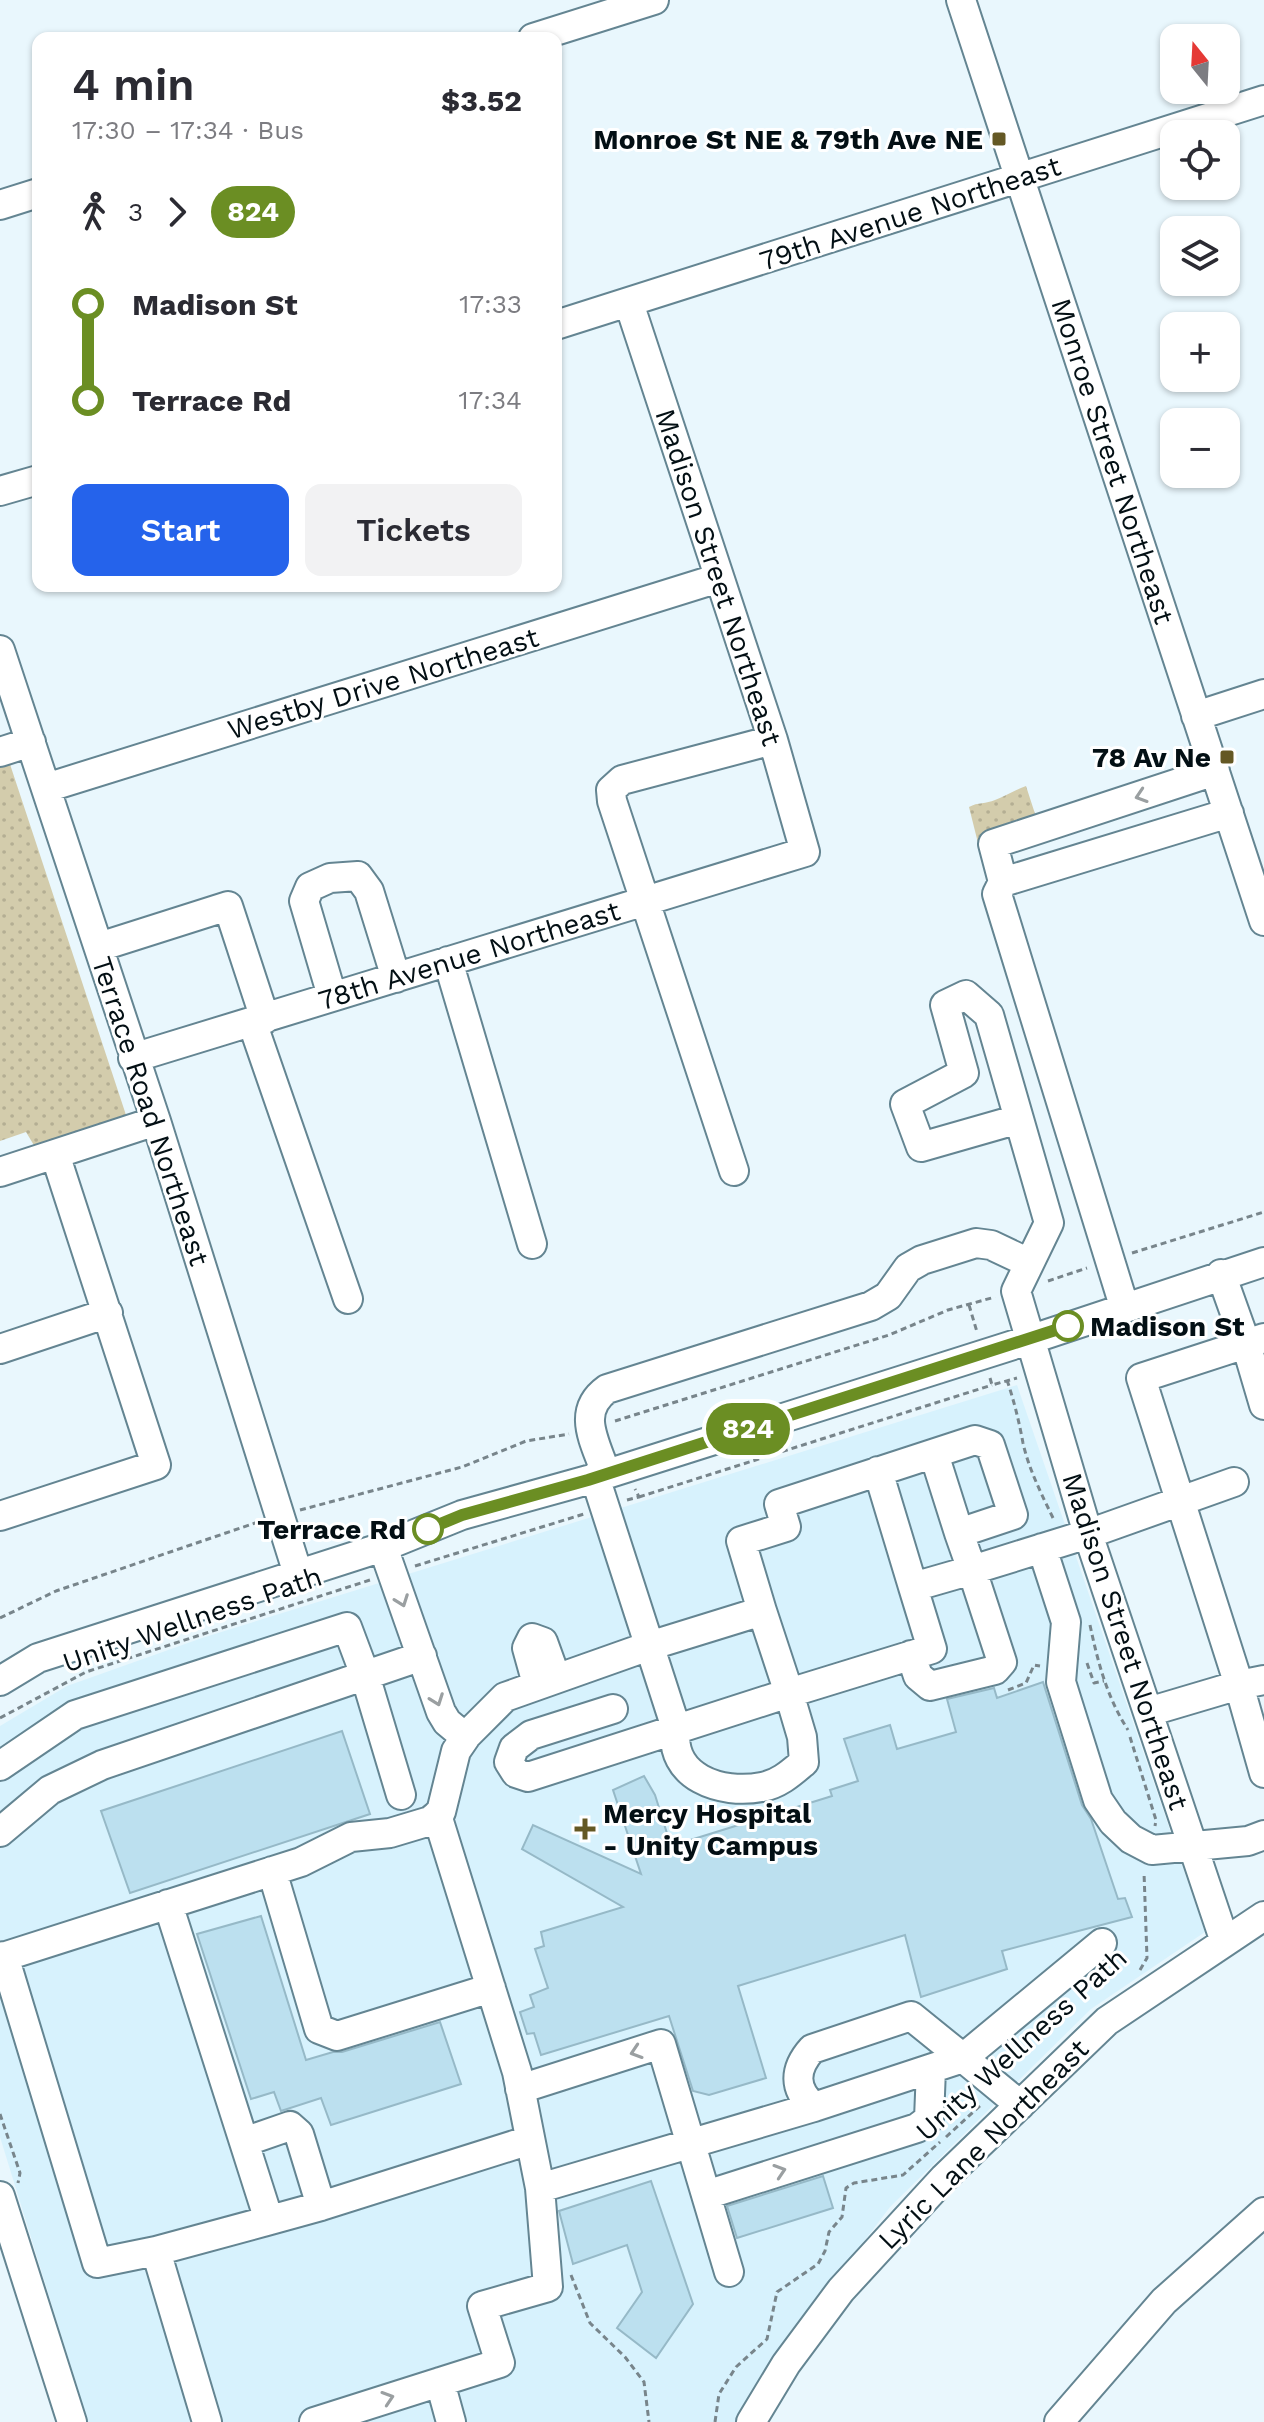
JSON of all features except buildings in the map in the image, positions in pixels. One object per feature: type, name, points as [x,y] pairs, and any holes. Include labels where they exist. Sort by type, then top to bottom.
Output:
[{"type":"street","points":[[552,32],[654,0]]},
{"type":"street","name":"Monroe Street Northeast","points":[[961,0],[1264,921]]},
{"type":"street","name":"79th Avenue Northeast","points":[[562,323],[1264,100]]},
{"type":"street","points":[[0,205],[32,195]]},
{"type":"street","name":"Madison Street Northeast","points":[[629,303],[773,740],[805,852]]},
{"type":"street","points":[[0,491],[32,482]]},
{"type":"street","name":"Westby Drive Northeast","points":[[46,788],[719,578]]},
{"type":"street","name":"Terrace Road Northeast","points":[[0,650],[156,1121],[298,1574]]},
{"type":"street","points":[[1196,716],[1264,694]]},
{"type":"street","points":[[734,1171],[612,801],[611,790],[616,783],[773,740]]},
{"type":"street","points":[[0,752],[31,742]]},
{"type":"street","points":[[1124,1306],[997,894],[1003,882],[993,844],[1215,771]]},
{"type":"street","points":[[1003,882],[1229,813]]},
{"type":"street","name":"78th Avenue Northeast","points":[[133,1058],[805,852]]},
{"type":"street","points":[[332,996],[304,901],[310,887],[330,878],[358,876],[369,891],[396,978]]},
{"type":"street","points":[[99,947],[228,906],[259,1020],[348,1299]]},
{"type":"street","points":[[448,961],[532,1244]]},
{"type":"street","points":[[1016,1291],[1049,1223],[1019,1119],[989,1015],[966,995],[945,1005],[964,1073],[905,1104],[921,1147],[1019,1119]]},
{"type":"street","points":[[0,1172],[156,1121]]},
{"type":"street","points":[[0,1516],[156,1465],[55,1154]]},
{"type":"street","points":[[959,1533],[1013,1515],[990,1445],[975,1440],[779,1504],[786,1527],[741,1541],[802,1737],[804,1762],[784,1780],[762,1787],[723,1789],[698,1779],[680,1759],[674,1743],[676,1728],[600,1476],[589,1413],[593,1399],[607,1389],[871,1306],[888,1296],[908,1268],[922,1260],[976,1243],[991,1245],[1029,1263]]},
{"type":"street","points":[[0,1681],[38,1658],[383,1547],[462,1515],[600,1476],[1264,1262]]},
{"type":"street","points":[[1221,1274],[1255,1341],[1263,1397]]},
{"type":"street","name":"Madison Street Northeast","points":[[1016,1291],[1032,1339],[1064,1541],[1148,1712],[1225,1942]]},
{"type":"street","points":[[0,1349],[108,1313]]},
{"type":"street","points":[[1255,1341],[1141,1378],[1179,1502],[1252,1682],[1264,1773]]},
{"type":"street","points":[[911,1655],[918,1676],[930,1686],[995,1670],[1002,1662],[934,1454]]},
{"type":"street","points":[[613,1709],[531,1735],[514,1748],[509,1762],[516,1773],[528,1777],[932,1649],[878,1471]]},
{"type":"street","points":[[913,1587],[1064,1541],[1234,1482]]},
{"type":"street","points":[[1064,1541],[1066,1622],[1061,1682],[1098,1800],[1113,1822],[1131,1839],[1150,1849],[1194,1848],[1248,1841],[1264,1835]]},
{"type":"street","points":[[383,1547],[441,1712],[447,1722],[465,1737]]},
{"type":"street","points":[[530,2140],[321,2206],[156,2251],[97,2263],[2,1957],[301,1862],[351,1837],[390,1833],[430,1821],[441,1812],[456,1751],[465,1737],[505,1697],[649,1646],[762,1611]]},
{"type":"street","points":[[0,1766],[75,1715],[347,1627],[365,1675],[401,1795]]},
{"type":"street","points":[[0,1832],[50,1790],[102,1765],[422,1656]]},
{"type":"street","points":[[1148,1712],[1252,1682]]},
{"type":"street","points":[[314,2422],[500,2363],[482,2306],[548,2287],[540,2188],[520,2089],[437,1815]]},
{"type":"street","points":[[272,1871],[319,2029],[337,2036],[491,1988]]},
{"type":"street","points":[[168,1904],[266,2211],[263,2222]]},
{"type":"street","name":"Lyric Lane Northeast","points":[[751,2422],[786,2364],[841,2290],[944,2178],[1010,2097],[1107,2021],[1264,1916]]},
{"type":"street","points":[[540,2188],[814,2107],[963,2058],[1102,1943]]},
{"type":"street","points":[[814,2107],[805,2099],[797,2084],[801,2062],[812,2049],[911,2016],[1010,2097]]},
{"type":"street","points":[[520,2089],[661,2044],[729,2272]]},
{"type":"street","points":[[706,2195],[917,2128],[929,2119],[931,2069]]},
{"type":"street","points":[[244,2142],[290,2126],[299,2134],[321,2206]]},
{"type":"street","points":[[0,2196],[72,2422]]},
{"type":"street","points":[[1059,2422],[1164,2301],[1264,2212]]},
{"type":"street","points":[[156,2251],[207,2422]]},
{"type":"street","points":[[440,2382],[451,2422]]},
{"type":"path","points":[[0,1618],[56,1591],[250,1527],[261,1520],[462,1467],[526,1441],[590,1428],[861,1344],[948,1310],[1264,1212]]},
{"type":"path","points":[[1007,1380],[1037,1484],[1064,1541]]},
{"type":"path","points":[[639,1497],[992,1385]]},
{"type":"path","name":"Unity Wellness Path","points":[[0,1718],[86,1672],[586,1513]]},
{"type":"path","name":"Unity Wellness Path","points":[[1089,1620],[1111,1703],[1128,1731],[1156,1820],[1143,1878],[1147,1958],[1139,1972]]},
{"type":"path","name":"Unity Wellness Path","points":[[715,2422],[719,2394],[736,2367],[767,2339],[777,2292],[818,2264],[829,2232],[842,2217],[846,2188],[854,2183],[903,2175],[1010,2097]]},
{"type":"path","points":[[569,2267],[590,2323],[625,2357],[644,2382],[649,2422]]},
{"type":"shaded area","points":[[0,734],[126,1115],[35,1147],[26,1132],[0,1141]]},
{"type":"shaded area","points":[[1026,786],[1038,823],[978,843],[969,807]]},
{"type":"shaded area","name":"Mercy Hospital - Unity Campus","points":[[1017,1385],[1205,1932],[1091,2009],[890,2207],[771,2364],[739,2422],[88,2422],[0,2137],[0,1998],[3,1997],[0,1987],[0,1726],[67,1686],[202,1638]]},
{"type":"bus line","name":"824","points":[[428,1529],[462,1515],[588,1480],[1068,1326]]},
{"type":"place","name":"Monroe St NE & 79th Ave NE","points":[[999,139]]},
{"type":"place","name":"78 Av Ne","points":[[1227,757]]},
{"type":"place","name":"Madison St","points":[[1068,1326]]},
{"type":"place","name":"Terrace Rd","points":[[428,1529]]},
{"type":"place","name":"Mercy Hospital - Unity Campus","points":[[585,1829]]}]
